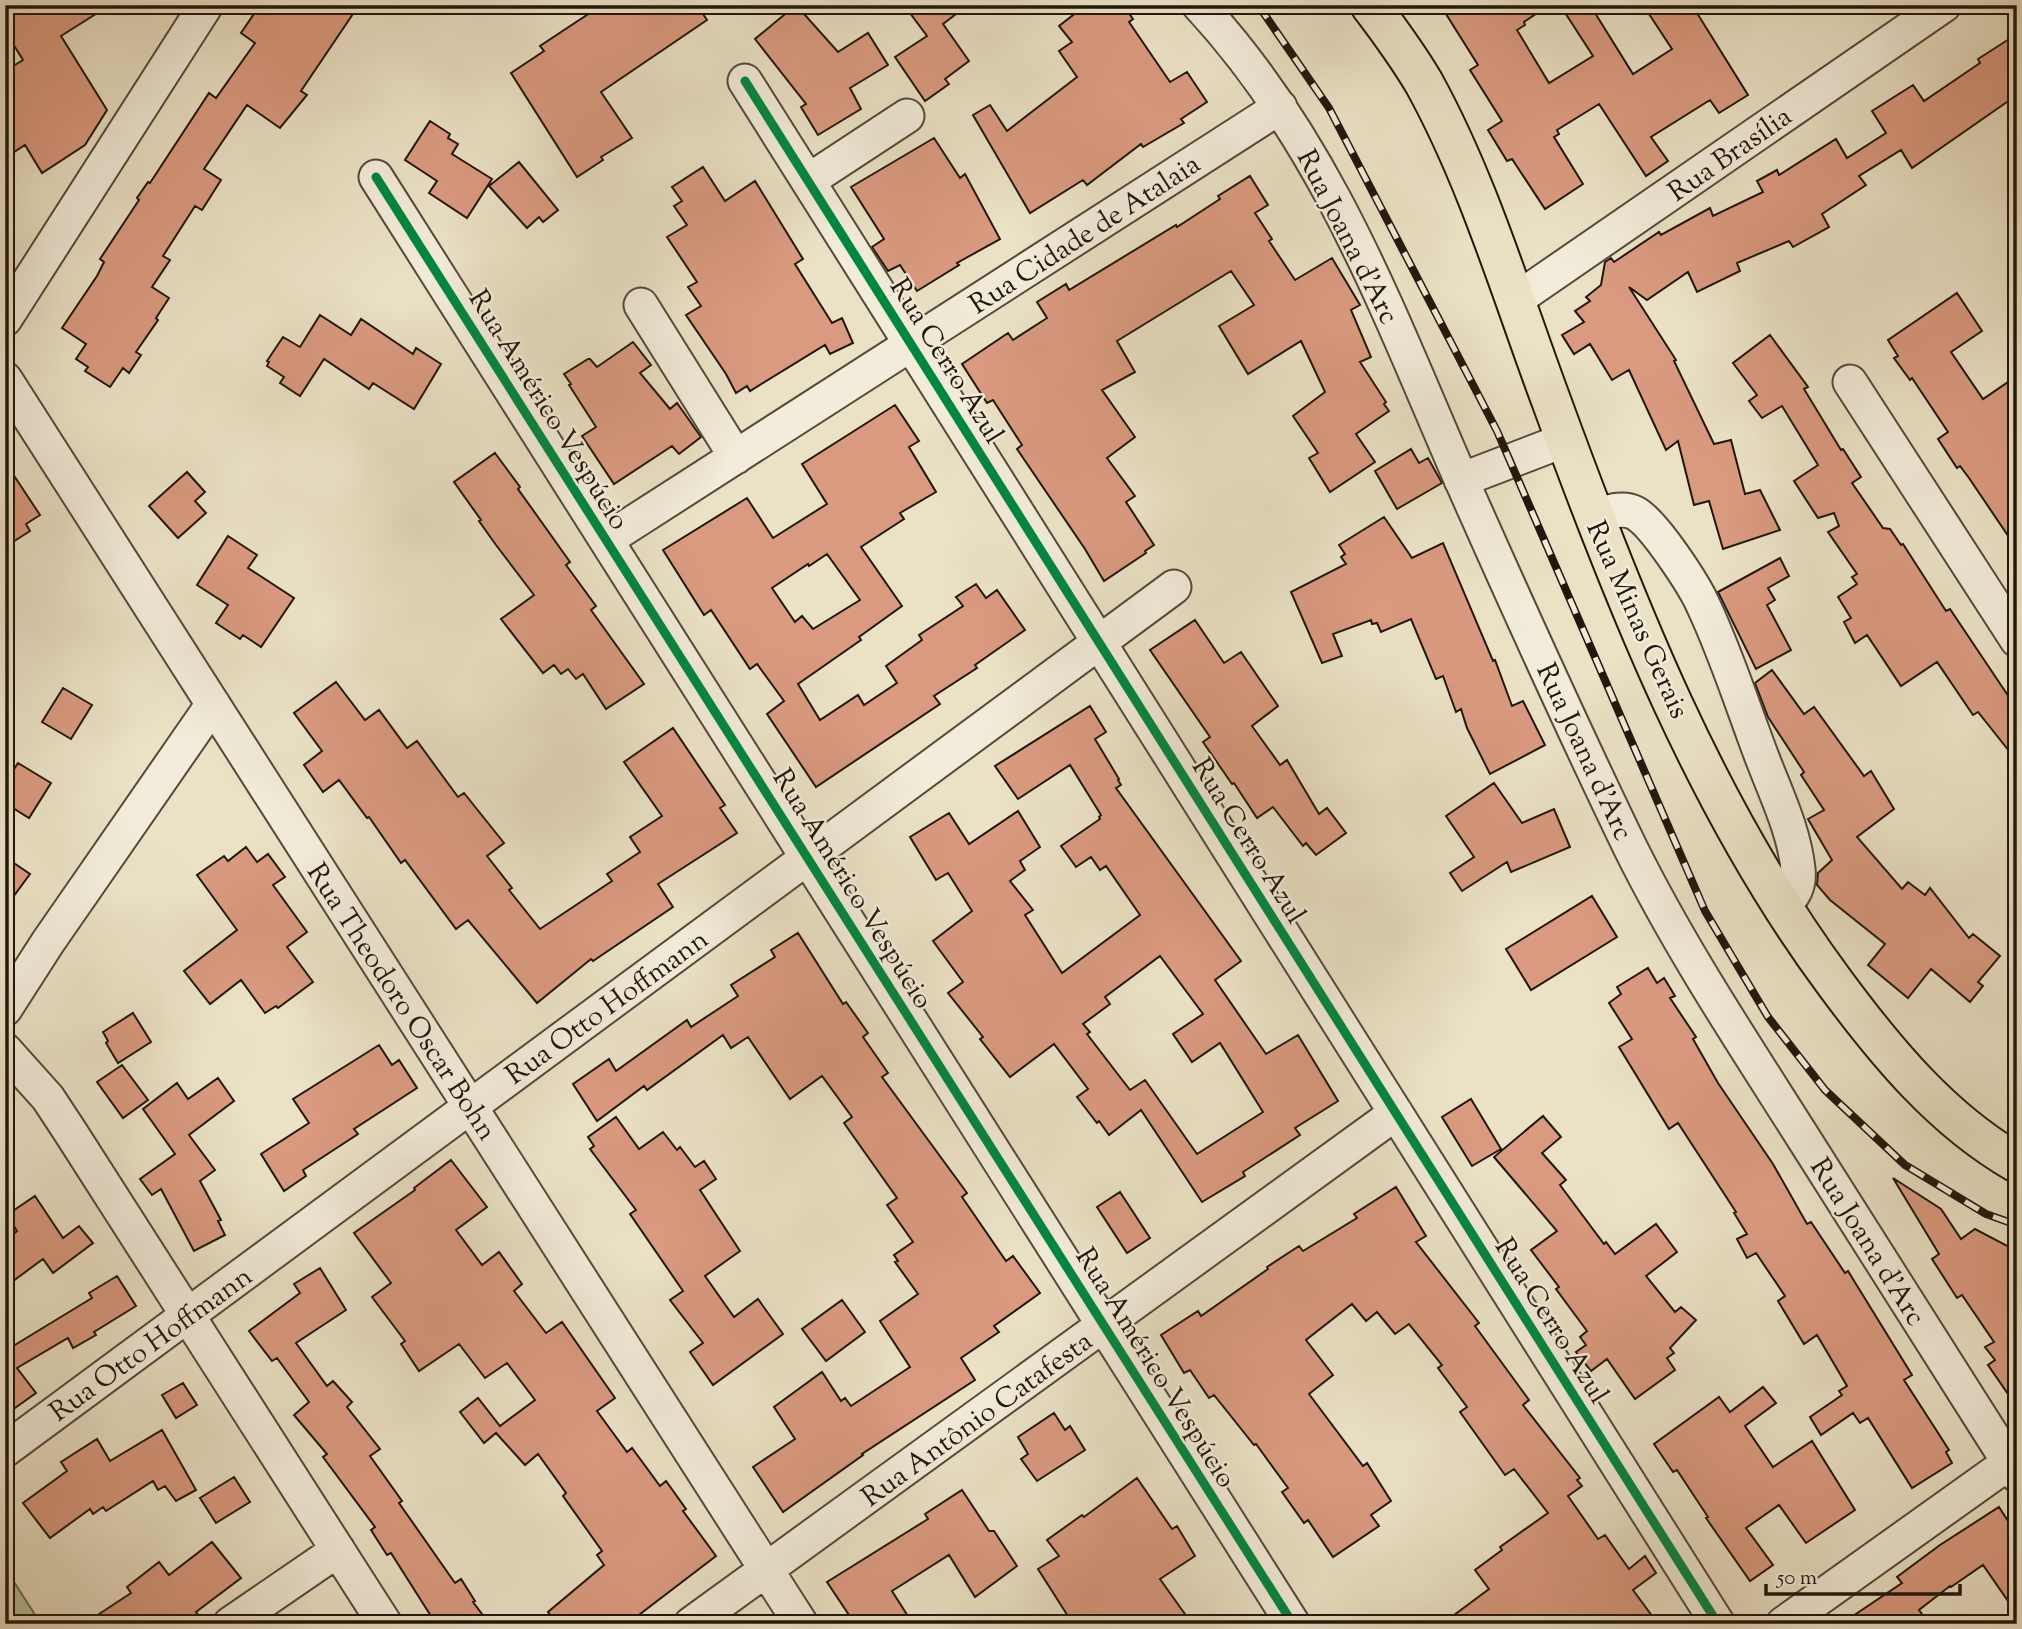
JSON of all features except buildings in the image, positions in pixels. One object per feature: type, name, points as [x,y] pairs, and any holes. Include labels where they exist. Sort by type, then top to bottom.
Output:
[{"type":"main road","name":"Rua Minas Gerais","points":[[1370,5],[1422,80],[1467,172],[1565,440],[1625,593],[1722,804],[1782,906],[1852,1006],[1951,1117],[2017,1163]]},
{"type":"street","points":[[5,319],[206,5]]},
{"type":"street","name":"Rua Joana d'Arc","points":[[1199,5],[1280,107],[1312,157],[1345,219],[1395,325],[1461,480],[1633,852],[1694,965],[2014,1465]]},
{"type":"street","name":"Rua Brasília","points":[[1514,301],[1944,5]]},
{"type":"street","name":"Rua Cerro Azul","points":[[745,80],[1718,1624]]},
{"type":"street","name":"Rua Cidade de Atalaia","points":[[606,540],[1280,107]]},
{"type":"street","points":[[808,181],[907,116]]},
{"type":"street","name":"Rua Américo Vespúcio","points":[[376,177],[1293,1624]]},
{"type":"street","points":[[641,305],[736,457]]},
{"type":"street","name":"Rua Theodoro Oscar Bohn","points":[[5,379],[801,1624]]},
{"type":"street","points":[[1850,382],[2017,640]]},
{"type":"street","points":[[1461,480],[1565,440]]},
{"type":"street","points":[[1594,516],[1619,509],[1632,511],[1643,519],[1683,569],[1704,605],[1789,829],[1798,869],[1798,883],[1794,895],[1782,906]]},
{"type":"street","name":"Rua Otto Hoffmann","points":[[5,1450],[1174,587]]},
{"type":"street","points":[[5,1009],[48,942],[213,704]]},
{"type":"street","points":[[5,1050],[48,1098],[385,1624]]},
{"type":"street","name":"Rua Antônio Catafesta","points":[[691,1624],[1396,1113]]},
{"type":"street","points":[[1783,1624],[2014,1465]]},
{"type":"street","points":[[230,1624],[338,1550]]},
{"type":"green space","points":[[5,1568],[41,1624],[5,1624]]},
{"type":"railway","points":[[1258,5],[1329,108],[1497,431],[1705,911],[1768,1017],[1825,1090],[1905,1165],[1986,1214],[2017,1225]]},
{"type":"cycle path","points":[[745,81],[1718,1624]]},
{"type":"cycle path","points":[[376,177],[1293,1624]]}]
